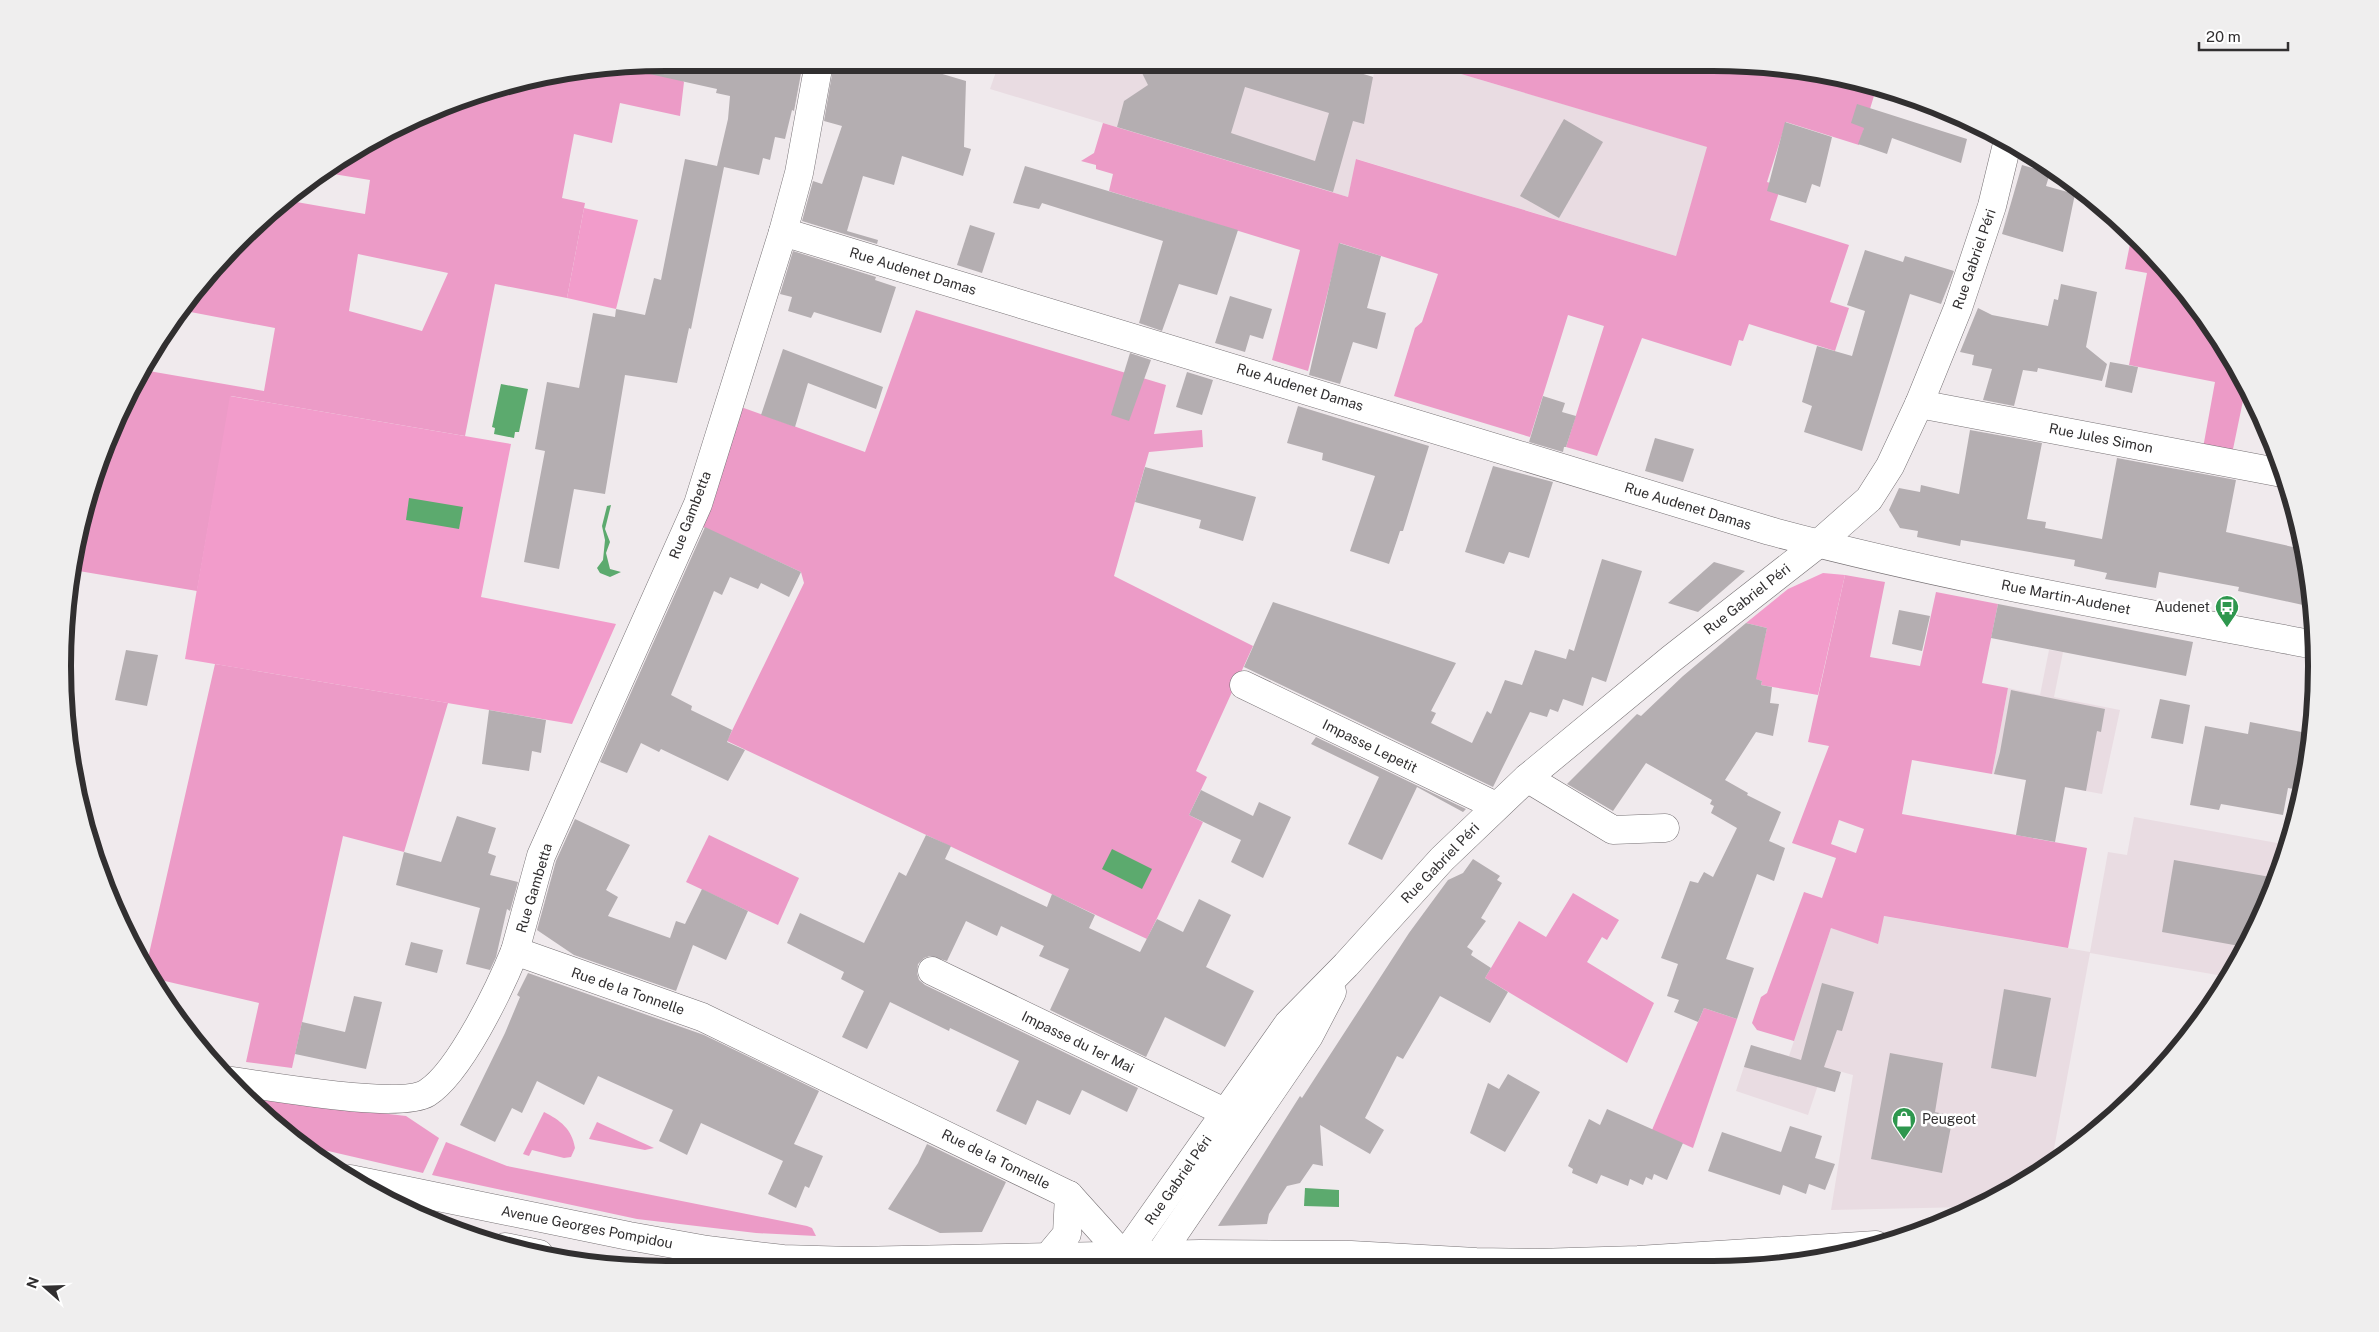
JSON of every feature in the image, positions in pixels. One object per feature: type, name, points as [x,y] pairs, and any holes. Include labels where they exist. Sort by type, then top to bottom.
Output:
[{"type":"street","name":"Rue Gambetta","points":[[515,951],[542,856],[698,504],[783,232],[799,173],[817,71]]},
{"type":"street","name":"Rue Gabriel Péri","points":[[1155,1261],[1288,1024],[1346,965],[1442,859],[1527,778],[1671,659],[1818,544],[1869,498],[1890,466],[1919,404],[1976,256],[1992,206],[2006,149]]},
{"type":"street","name":"Rue Audenet Damas","points":[[783,232],[1818,544]]},
{"type":"street","name":"Rue Jules Simon","points":[[1919,404],[2275,472]]},
{"type":"street","name":"Rue Martin-Audenet","points":[[1818,544],[2033,592],[2307,643]]},
{"type":"street","name":"Impasse Lepetit","points":[[1244,685],[1496,806]]},
{"type":"street","points":[[1527,778],[1613,830],[1665,828]]},
{"type":"street","points":[[241,1082],[376,1099],[404,1100],[426,1093],[452,1068],[501,985],[515,951]]},
{"type":"street","name":"Rue de la Tonnelle","points":[[515,951],[702,1017],[1069,1195],[1124,1256]]},
{"type":"street","name":"Impasse du 1er Mai","points":[[932,971],[1236,1118]]},
{"type":"street","name":"Rue Gabriel Péri","points":[[1124,1256],[1236,1118]]},
{"type":"street","name":"Avenue Georges Pompidou","points":[[375,1184],[629,1236],[783,1259],[852,1261],[1124,1256],[1155,1261],[1352,1255],[1458,1261]]},
{"type":"street","points":[[1047,1258],[1066,1234],[1069,1195]]},
{"type":"street","name":"Avenue Georges Pompidou","points":[[1604,1261],[1835,1248]]},
{"type":"shaded area","points":[[674,71],[684,82],[680,116],[620,103],[612,143],[574,134],[562,198],[585,203],[567,298],[495,284],[465,436],[231,396],[197,591],[79,571],[92,512],[103,475],[117,438],[150,371],[264,391],[275,328],[189,312],[194,304],[245,245],[295,202],[365,214],[370,180],[332,174],[403,133],[475,103],[512,92],[588,76]],"holes":[[[358,254],[448,273],[422,331],[349,311]]]},
{"type":"shaded area","points":[[996,71],[1354,71],[1373,77],[1375,71],[1451,71],[1708,147],[1676,256],[1357,159],[1348,197],[990,89]]},
{"type":"shaded area","points":[[1451,71],[1713,71],[1752,73],[1791,76],[1874,94],[1859,145],[1786,122],[1767,182],[1781,186],[1770,220],[1849,245],[1830,302],[1849,308],[1835,351],[1749,324],[1743,341],[1739,340],[1731,366],[1642,338],[1597,456],[1566,447],[1604,326],[1568,315],[1530,437],[1394,396],[1415,328],[1422,322],[1438,274],[1340,243],[1308,371],[1272,360],[1300,250],[1109,191],[1113,174],[1096,169],[1096,165],[1081,161],[1094,153],[1103,123],[1348,197],[1356,159],[1676,256],[1707,147]]},
{"type":"shaded area","points":[[584,208],[638,220],[616,309],[567,298]]},
{"type":"shaded area","points":[[2130,242],[2185,304],[2208,336],[2228,369],[2243,398],[2232,454],[2203,448],[2215,382],[2129,365],[2147,273],[2125,269]]},
{"type":"shaded area","points":[[916,310],[1166,385],[1154,434],[1202,430],[1203,447],[1149,452],[1114,576],[1253,646],[1196,771],[1207,777],[1189,815],[1203,822],[1147,939],[727,741],[804,583],[801,572],[703,527],[710,512],[707,510],[741,407],[865,452]]},
{"type":"shaded area","points":[[501,384],[528,389],[519,432],[515,432],[514,438],[494,434],[495,428],[492,427]]},
{"type":"shaded area","points":[[230,396],[511,444],[481,597],[616,624],[572,724],[185,659]]},
{"type":"shaded area","points":[[409,498],[463,507],[459,529],[406,520]]},
{"type":"shaded area","points":[[611,505],[605,529],[610,542],[606,553],[610,569],[621,572],[610,577],[600,573],[597,568],[603,560],[605,540],[602,526],[607,506]]},
{"type":"shaded area","points":[[1823,573],[1845,575],[1818,695],[1761,685],[1762,681],[1755,679],[1767,628],[1746,623],[1788,589]]},
{"type":"shaded area","points":[[1845,575],[1885,582],[1870,657],[1920,666],[1936,592],[1998,604],[1982,683],[2008,688],[1992,774],[1912,760],[1902,814],[2087,848],[2068,948],[1884,916],[1878,944],[1831,928],[1794,1041],[1757,1030],[1752,1023],[1761,997],[1767,993],[1804,892],[1822,898],[1836,858],[1792,843],[1829,746],[1808,742]],"holes":[[[1839,820],[1864,829],[1856,853],[1831,844]]]},
{"type":"shaded area","points":[[2049,650],[2063,652],[2054,697],[2120,710],[2102,794],[1992,774],[2008,688],[2040,695]]},
{"type":"shaded area","points":[[215,664],[448,703],[404,852],[343,836],[292,1068],[246,1062],[259,1003],[161,980],[148,958]]},
{"type":"shaded area","points":[[2134,817],[2280,844],[2262,894],[2246,929],[2220,976],[2090,953],[2053,1154],[2010,1181],[1958,1207],[1831,1210],[1853,1075],[1824,1067],[1808,1115],[1736,1091],[1751,1045],[1789,1056],[1831,928],[1883,916],[2090,952],[2108,852],[2127,855]]},
{"type":"shaded area","points":[[709,835],[799,878],[778,925],[686,882]]},
{"type":"shaded area","points":[[1112,849],[1152,869],[1142,889],[1102,869]]},
{"type":"shaded area","points":[[1573,893],[1619,920],[1607,940],[1602,937],[1587,962],[1654,1003],[1627,1063],[1485,978],[1519,921],[1546,937]]},
{"type":"shaded area","points":[[1704,1008],[1737,1019],[1693,1148],[1652,1130]]},
{"type":"shaded area","points":[[258,1099],[406,1116],[439,1138],[423,1173],[319,1149]]},
{"type":"shaded area","points":[[544,1112],[560,1122],[571,1135],[575,1148],[571,1157],[564,1158],[532,1150],[529,1156],[523,1154]]},
{"type":"shaded area","points":[[597,1122],[654,1148],[645,1150],[589,1139]]},
{"type":"shaded area","points":[[446,1142],[507,1166],[807,1226],[812,1228],[816,1236],[756,1233],[637,1219],[432,1175]]},
{"type":"shaded area","points":[[1305,1188],[1339,1190],[1339,1207],[1304,1206]]},
{"type":"building","points":[[666,71],[802,71],[794,111],[792,110],[785,139],[775,137],[770,160],[763,158],[759,175],[724,167],[691,329],[689,328],[677,383],[625,375],[605,494],[574,489],[559,569],[524,562],[545,451],[535,449],[547,382],[579,388],[593,313],[615,317],[616,309],[645,315],[654,278],[661,280],[685,159],[717,166],[728,119],[730,96],[716,93],[717,89],[645,73]]},
{"type":"building","points":[[833,71],[932,71],[966,81],[964,147],[971,149],[963,176],[902,156],[894,185],[863,176],[847,231],[878,240],[877,244],[802,221],[813,181],[822,184],[842,126],[824,121]]},
{"type":"building","points":[[1141,71],[1354,71],[1373,77],[1364,124],[1353,121],[1333,192],[1117,127],[1124,101],[1148,85]],"holes":[[[1245,87],[1329,113],[1315,161],[1231,133]]]},
{"type":"building","points":[[1857,104],[1967,139],[1961,163],[1892,138],[1887,154],[1858,144],[1864,128],[1851,123]]},
{"type":"building","points":[[1564,119],[1603,142],[1559,218],[1520,196]]},
{"type":"building","points":[[1785,122],[1832,137],[1820,187],[1812,184],[1806,203],[1767,191]]},
{"type":"building","points":[[2022,165],[2043,171],[2049,175],[2046,186],[2075,194],[2063,252],[2002,234]]},
{"type":"building","points":[[1025,166],[1238,230],[1217,295],[1179,284],[1162,331],[1139,323],[1163,241],[1042,203],[1039,209],[1013,203]]},
{"type":"building","points":[[970,225],[995,233],[982,273],[957,265]]},
{"type":"building","points":[[1339,243],[1381,256],[1367,308],[1386,313],[1377,349],[1353,342],[1340,384],[1309,375]]},
{"type":"building","points":[[1865,250],[1903,262],[1905,256],[1954,271],[1941,304],[1910,294],[1862,451],[1804,432],[1812,406],[1802,402],[1817,346],[1852,356],[1865,311],[1847,305]]},
{"type":"building","points":[[793,251],[876,277],[875,280],[896,287],[881,333],[814,312],[811,318],[788,311],[792,297],[780,294]]},
{"type":"building","points":[[2061,284],[2097,292],[2086,347],[2107,364],[2102,381],[2038,368],[2037,372],[2023,370],[2014,406],[1983,400],[1992,369],[1972,365],[1974,355],[1960,352],[1978,308],[1992,315],[2048,326],[2054,299],[2058,300]]},
{"type":"building","points":[[1230,296],[1272,309],[1263,339],[1250,335],[1245,352],[1215,343]]},
{"type":"building","points":[[783,349],[883,387],[876,409],[808,383],[795,427],[761,415]]},
{"type":"building","points":[[1130,353],[1151,360],[1129,421],[1111,415]]},
{"type":"building","points":[[2110,362],[2138,367],[2132,393],[2105,387]]},
{"type":"building","points":[[1187,372],[1213,380],[1202,415],[1176,407]]},
{"type":"building","points":[[1543,396],[1565,403],[1562,412],[1576,416],[1563,452],[1529,442]]},
{"type":"building","points":[[1298,406],[1429,446],[1403,531],[1400,531],[1389,564],[1350,551],[1375,476],[1322,460],[1323,453],[1287,443]]},
{"type":"building","points":[[1970,430],[2042,443],[2027,519],[2046,522],[2045,528],[2102,539],[2117,458],[2236,480],[2226,532],[2295,548],[2303,588],[2303,605],[2238,591],[2239,587],[2159,572],[2156,588],[2105,579],[2107,573],[2074,566],[2075,560],[1961,540],[1960,546],[1917,537],[1918,531],[1900,528],[1889,510],[1899,488],[1920,492],[1921,485],[1959,494]]},
{"type":"building","points":[[1655,438],[1694,449],[1683,482],[1645,471]]},
{"type":"building","points":[[1493,466],[1553,482],[1529,558],[1509,552],[1504,564],[1465,552]]},
{"type":"building","points":[[1145,467],[1256,497],[1243,541],[1199,528],[1201,520],[1135,502]]},
{"type":"building","points":[[705,527],[801,572],[789,597],[761,583],[758,589],[730,577],[722,595],[714,591],[671,695],[692,706],[691,710],[732,730],[727,742],[745,750],[728,781],[661,749],[659,752],[641,743],[627,773],[600,762]]},
{"type":"building","points":[[1602,559],[1642,571],[1606,682],[1592,677],[1583,706],[1563,699],[1558,712],[1550,709],[1547,717],[1530,712],[1493,787],[1244,667],[1273,602],[1456,663],[1431,711],[1436,713],[1431,723],[1472,743],[1487,711],[1491,714],[1505,680],[1522,685],[1535,650],[1566,659],[1569,649],[1574,651]]},
{"type":"building","points":[[1714,562],[1745,571],[1698,612],[1668,603]]},
{"type":"building","points":[[1998,604],[2193,642],[2186,676],[1991,638]]},
{"type":"building","points":[[1899,610],[1930,616],[1922,651],[1892,644]]},
{"type":"building","points":[[1746,623],[1767,628],[1756,679],[1762,681],[1761,685],[1772,687],[1770,703],[1779,704],[1773,736],[1756,732],[1725,780],[1748,793],[1747,795],[1781,812],[1769,841],[1785,848],[1774,881],[1757,874],[1726,959],[1754,968],[1737,1019],[1704,1008],[1698,1022],[1674,1012],[1679,1000],[1667,996],[1678,964],[1661,958],[1690,881],[1698,883],[1704,872],[1713,877],[1737,828],[1711,813],[1714,806],[1710,804],[1712,800],[1646,763],[1613,811],[1567,784],[1637,714],[1641,716],[1683,676]]},
{"type":"building","points":[[126,650],[158,655],[147,706],[115,700]]},
{"type":"building","points":[[2011,690],[2105,709],[2101,732],[2097,731],[2086,791],[2065,787],[2055,842],[2016,835],[2026,780],[1994,774],[2000,752]]},
{"type":"building","points":[[2160,699],[2190,705],[2183,744],[2151,738]]},
{"type":"building","points":[[489,710],[546,720],[541,753],[532,751],[529,771],[482,764]]},
{"type":"building","points":[[2250,722],[2304,732],[2294,789],[2288,788],[2283,815],[2221,804],[2219,810],[2190,805],[2205,726],[2248,734]]},
{"type":"building","points":[[1316,737],[1466,809],[1463,812],[1417,787],[1382,860],[1348,844],[1379,777],[1311,744]]},
{"type":"building","points":[[1201,790],[1253,816],[1259,802],[1291,817],[1263,878],[1231,862],[1241,840],[1189,815]]},
{"type":"building","points":[[457,816],[496,828],[488,853],[496,856],[490,875],[518,882],[510,911],[507,909],[496,957],[490,970],[466,964],[480,908],[396,885],[404,852],[441,862]]},
{"type":"building","points":[[575,819],[630,845],[606,890],[618,897],[608,916],[670,938],[676,921],[685,924],[702,889],[748,911],[726,960],[693,945],[676,991],[574,955],[537,930],[556,861]]},
{"type":"building","points":[[926,835],[951,846],[945,859],[1047,907],[1052,894],[1095,915],[1089,928],[1140,952],[1157,919],[1183,932],[1199,899],[1231,915],[1206,967],[1254,991],[1225,1047],[1165,1017],[1146,1057],[1050,1010],[1069,969],[1039,956],[1044,946],[1001,926],[997,936],[966,921],[947,961],[930,956],[924,958],[918,964],[917,973],[919,980],[925,985],[1138,1088],[1127,1112],[1082,1090],[1070,1115],[1037,1100],[1026,1125],[996,1111],[1019,1061],[950,1028],[949,1031],[890,1002],[867,1049],[842,1037],[864,991],[841,979],[844,972],[787,943],[800,913],[864,943],[899,872],[906,876]]},
{"type":"building","points":[[1473,859],[1500,876],[1497,880],[1502,883],[1481,918],[1486,921],[1467,947],[1473,951],[1471,955],[1491,968],[1485,978],[1508,992],[1490,1023],[1440,996],[1403,1059],[1397,1056],[1365,1118],[1384,1130],[1370,1154],[1320,1125],[1323,1166],[1313,1164],[1300,1183],[1287,1186],[1269,1214],[1267,1224],[1218,1226],[1300,1096],[1302,1098],[1409,933],[1448,880],[1463,873]]},
{"type":"building","points":[[2174,860],[2269,877],[2237,946],[2162,932]]},
{"type":"building","points":[[411,942],[443,950],[437,973],[405,965]]},
{"type":"building","points":[[528,973],[704,1035],[819,1091],[794,1144],[823,1156],[809,1188],[805,1186],[796,1208],[768,1194],[783,1161],[701,1123],[687,1155],[659,1141],[673,1110],[598,1076],[584,1105],[537,1081],[522,1113],[512,1108],[495,1142],[460,1125],[505,1033],[520,997],[517,995]]},
{"type":"building","points":[[1822,983],[1854,992],[1842,1031],[1837,1030],[1824,1067],[1841,1072],[1835,1092],[1744,1067],[1751,1045],[1801,1060]]},
{"type":"building","points":[[2004,989],[2051,998],[2036,1077],[1991,1068]]},
{"type":"building","points":[[354,996],[382,1002],[366,1069],[295,1054],[302,1022],[345,1032]]},
{"type":"building","points":[[1890,1053],[1943,1063],[1935,1112],[1953,1116],[1942,1173],[1871,1159]]},
{"type":"building","points":[[1508,1074],[1540,1092],[1505,1152],[1470,1133],[1488,1083],[1499,1089]]},
{"type":"building","points":[[1607,1109],[1683,1143],[1667,1180],[1654,1174],[1652,1180],[1646,1177],[1643,1185],[1630,1179],[1628,1186],[1601,1175],[1597,1184],[1572,1173],[1573,1169],[1568,1166],[1589,1119],[1600,1125]]},
{"type":"building","points":[[1790,1126],[1822,1136],[1815,1158],[1835,1164],[1825,1190],[1809,1184],[1806,1194],[1783,1185],[1780,1195],[1708,1171],[1722,1132],[1781,1152]]},
{"type":"building","points":[[927,1144],[1006,1182],[982,1232],[940,1233],[888,1209],[918,1163]]},
{"type":"place","name":"Audenet","points":[[2227,628]]},
{"type":"place","name":"Peugeot","points":[[1904,1140]]}]
